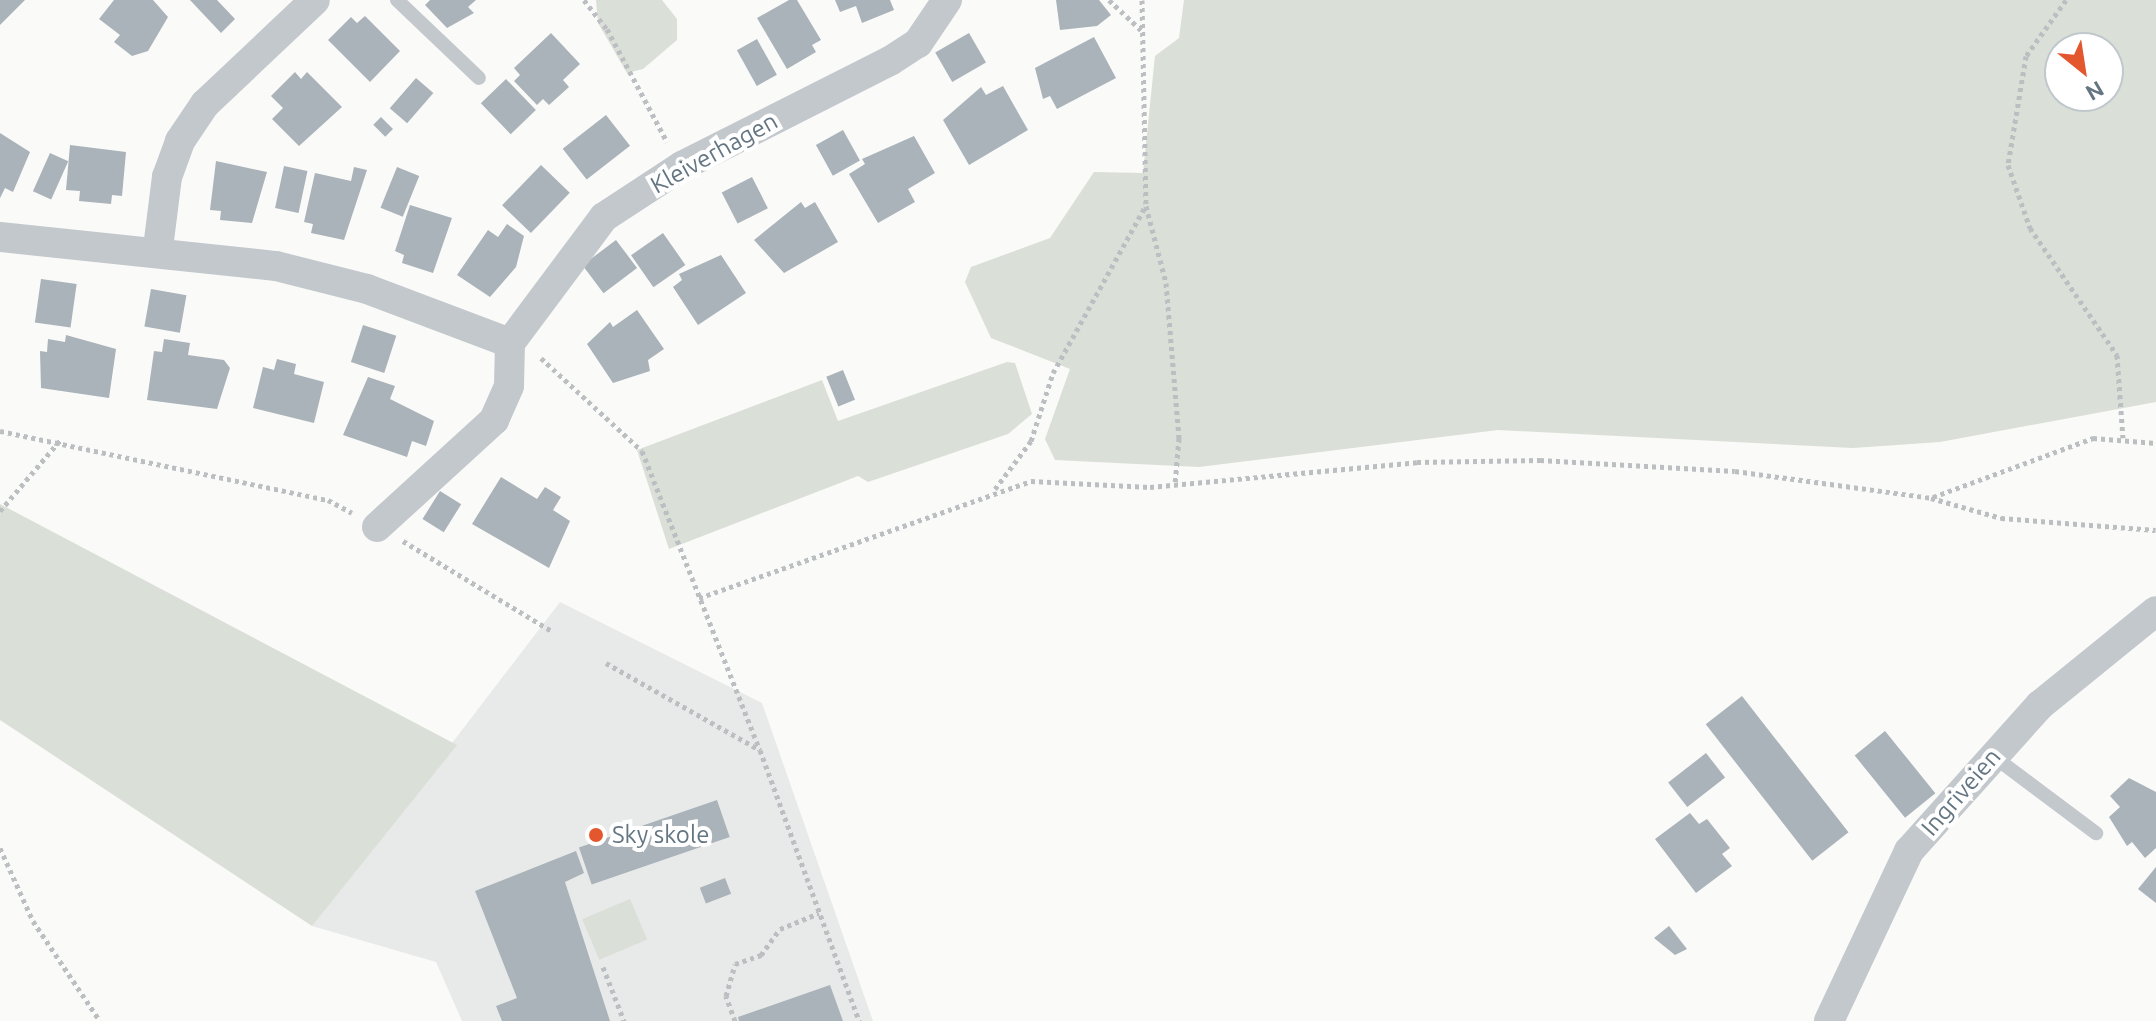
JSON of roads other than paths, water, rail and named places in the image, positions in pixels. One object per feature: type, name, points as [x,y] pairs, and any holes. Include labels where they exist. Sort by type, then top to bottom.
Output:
[{"type":"street","points":[[158,248],[167,177],[180,141],[205,104],[315,0]]},
{"type":"street","name":"Kleiverhagen","points":[[510,343],[604,217],[682,166],[890,61],[918,43],[947,0]]},
{"type":"street","points":[[0,237],[158,248],[367,289],[510,343],[509,386],[494,420],[377,527]]},
{"type":"street","name":"Ingriveien","points":[[1829,1021],[1909,851],[2040,705],[2156,611]]},
{"type":"lane","points":[[397,0],[479,78]]},
{"type":"lane","points":[[1992,755],[2096,833]]},
{"type":"place","name":"Sky skole","points":[[596,835]]}]
